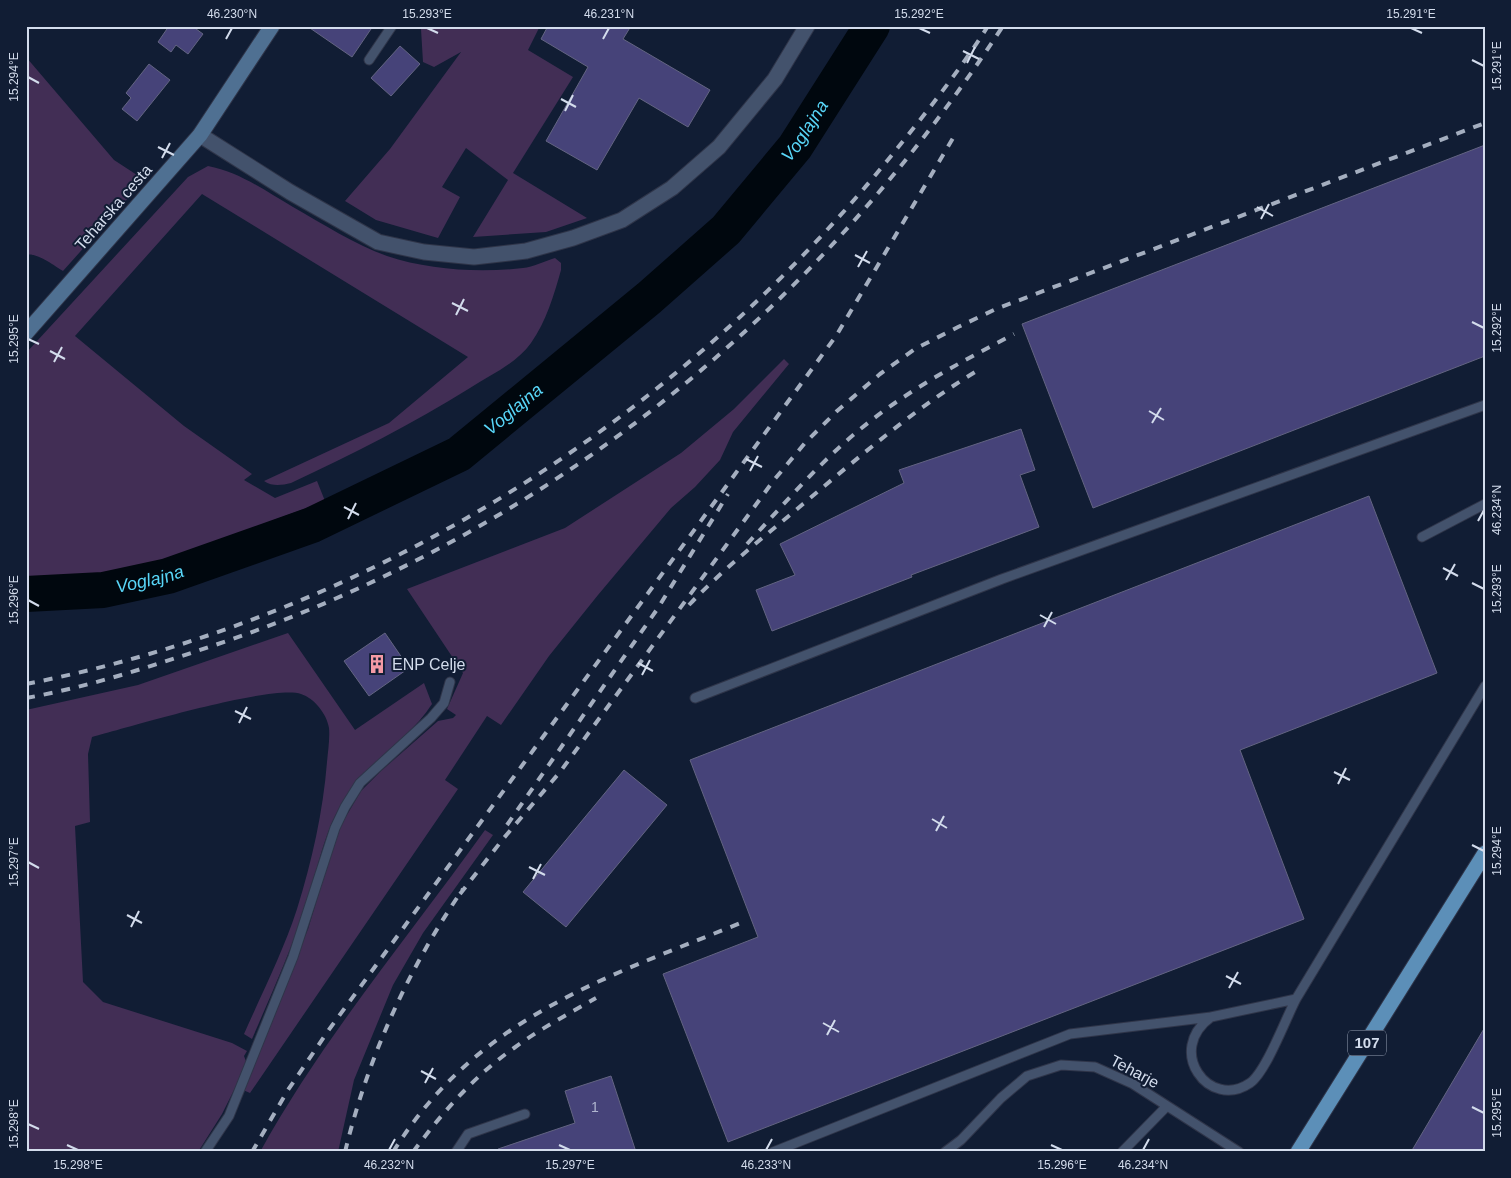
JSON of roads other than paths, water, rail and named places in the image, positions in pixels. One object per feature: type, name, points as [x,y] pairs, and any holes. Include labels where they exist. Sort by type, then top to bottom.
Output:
[{"type":"main road","name":"107","points":[[1298,1152],[1485,854]]},
{"type":"street","name":"Teharska cesta","points":[[26,333],[200,135],[272,26]]},
{"type":"street","points":[[200,135],[290,192],[378,242],[424,252],[474,257],[526,251],[574,238],[622,220],[672,188],[719,147],[774,80],[807,26]]},
{"type":"lane","points":[[369,60],[392,26]]},
{"type":"lane","points":[[695,698],[1002,579],[1446,421],[1485,405]]},
{"type":"lane","points":[[1422,537],[1485,504]]},
{"type":"lane","points":[[205,1152],[229,1116],[293,957],[335,828],[345,807],[360,784],[431,718],[444,703],[450,682]]},
{"type":"lane","points":[[1212,1017],[1202,1024],[1194,1035],[1190,1050],[1192,1062],[1198,1074],[1211,1085],[1226,1090],[1250,1083],[1262,1070],[1296,999],[1485,686]]},
{"type":"lane","points":[[773,1152],[1070,1034],[1212,1017],[1296,999]]},
{"type":"lane","name":"Teharje","points":[[945,1152],[961,1140],[1001,1098],[1027,1076],[1061,1065],[1095,1067],[1132,1084],[1239,1152]]},
{"type":"lane","points":[[1122,1152],[1167,1106]]},
{"type":"lane","points":[[456,1152],[468,1134],[525,1114]]},
{"type":"waterway","name":"Voglajna","points":[[26,594],[103,590],[168,576],[312,525],[459,454],[649,298],[726,230],[795,147],[872,26]]},
{"type":"railway","points":[[26,684],[151,653],[273,612],[390,559],[502,497],[608,426],[708,345],[802,257],[900,145],[952,78],[988,26]]},
{"type":"railway","points":[[26,698],[95,682],[164,662],[331,601],[446,545],[556,479],[659,405],[755,322],[845,231],[928,132],[1003,26]]},
{"type":"railway","points":[[460,894],[503,839],[560,772],[774,480],[805,443],[837,411],[880,374],[915,349],[996,309],[1485,123]]},
{"type":"railway","points":[[252,1152],[288,1090],[328,1031],[836,336],[956,133]]},
{"type":"railway","points":[[747,544],[820,466],[868,423],[921,386],[1014,334]]},
{"type":"railway","points":[[689,605],[744,553],[866,452],[908,418],[975,372]]},
{"type":"railway","points":[[507,825],[658,608],[728,494]]},
{"type":"railway","points":[[345,1152],[365,1082],[392,1015],[425,950],[463,889]]},
{"type":"railway","points":[[393,1152],[426,1106],[464,1067],[504,1035],[548,1007],[594,984],[743,922]]},
{"type":"railway","points":[[413,1152],[447,1109],[499,1059],[534,1034],[596,998]]},
{"type":"place","name":"ENP Celje","points":[[377,664]]}]
